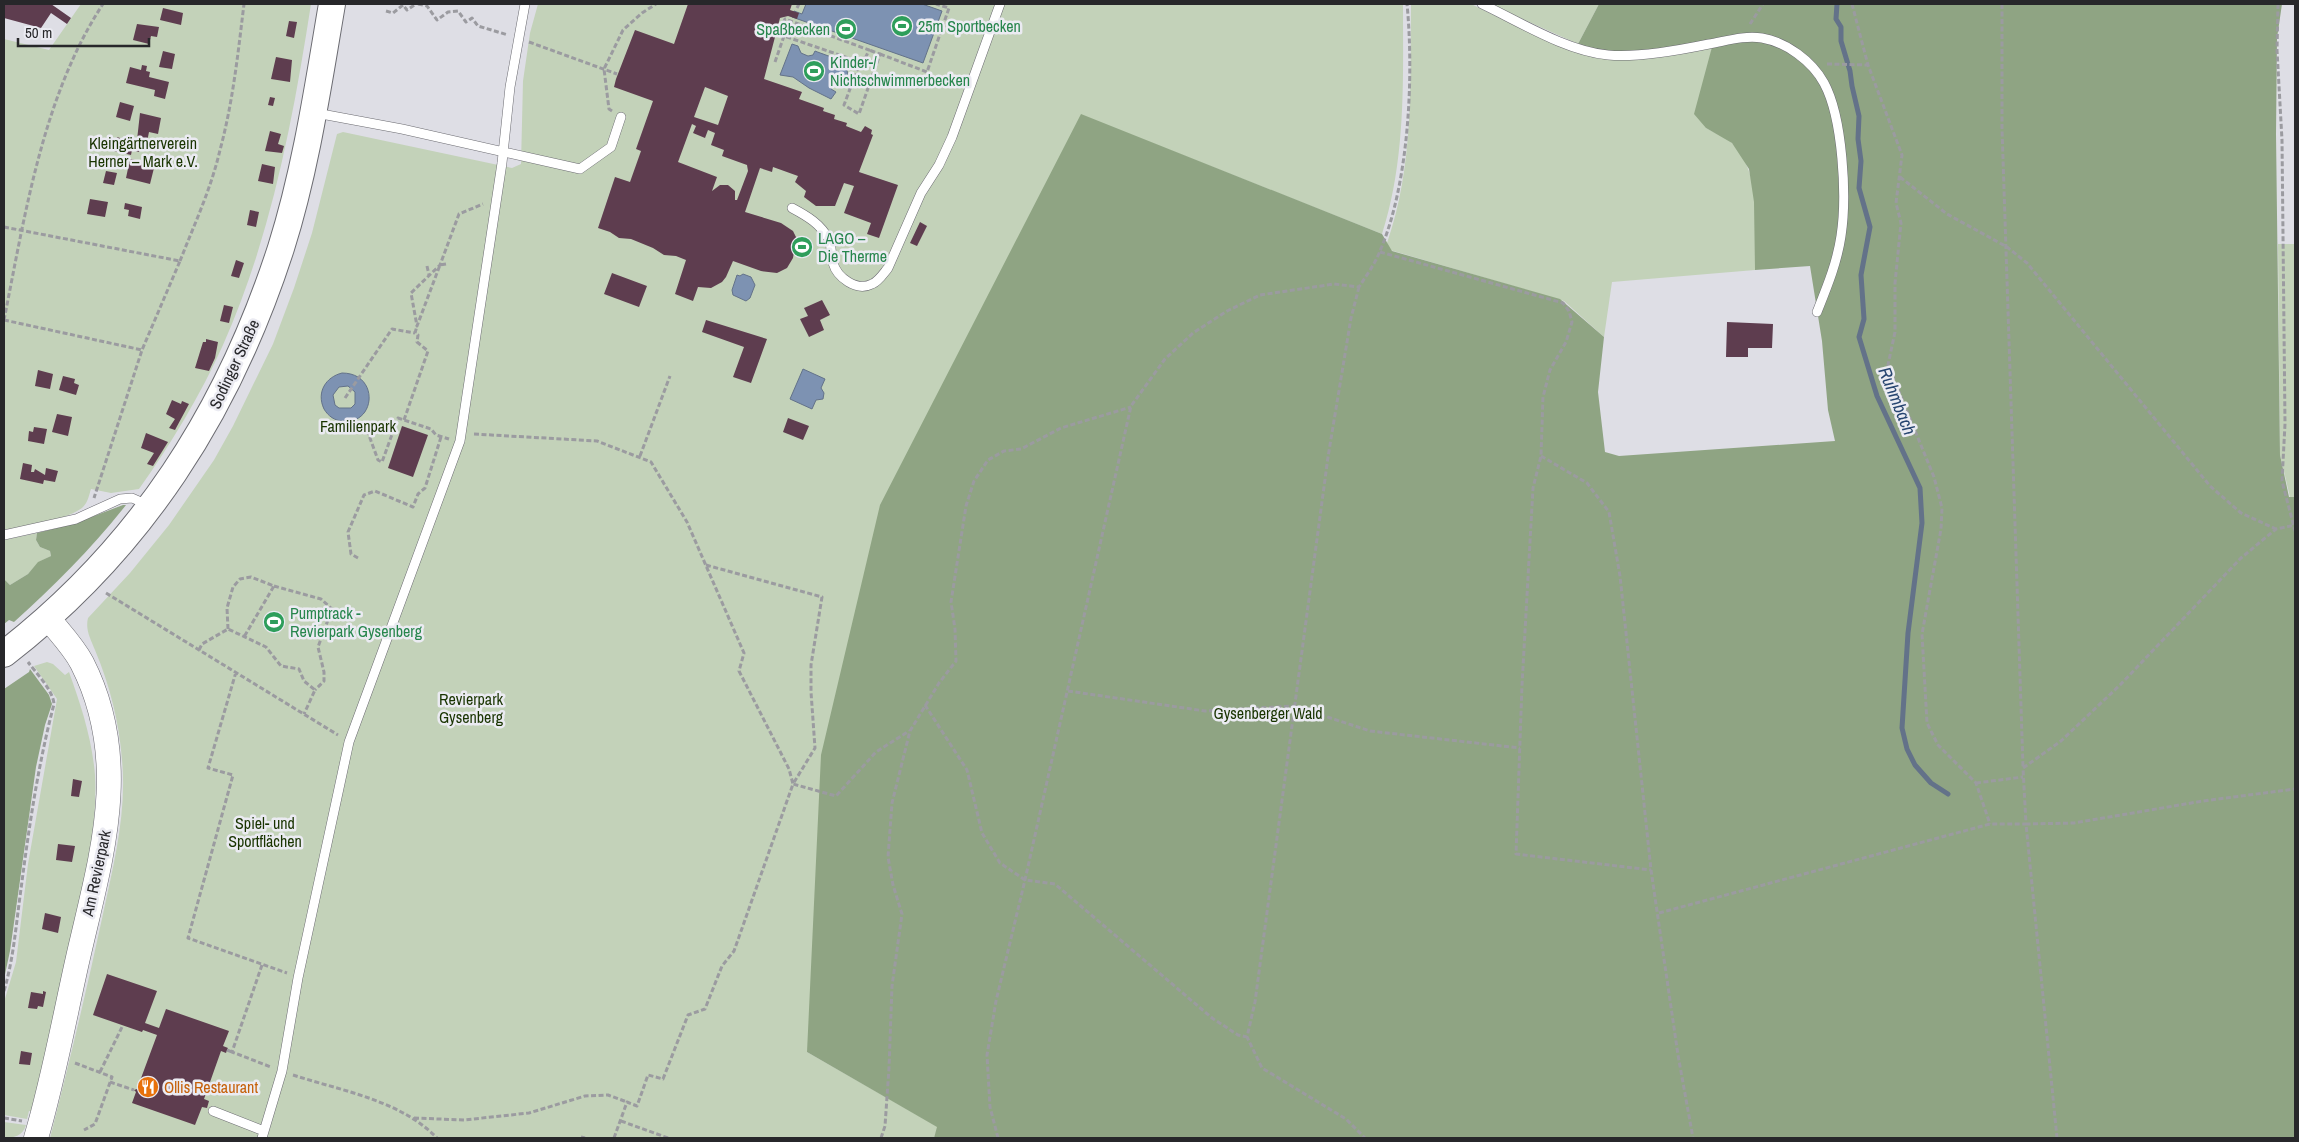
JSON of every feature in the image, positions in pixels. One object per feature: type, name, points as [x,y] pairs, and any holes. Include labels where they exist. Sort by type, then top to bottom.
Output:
[{"type":"main road","name":"Sodinger Straße","points":[[16,658],[48,618],[94,574],[151,506],[188,453],[218,402],[254,322],[281,248],[314,112],[332,4]]},
{"type":"street","name":"Am Revierpark","points":[[36,1138],[98,869],[109,812],[107,744],[98,704],[82,663],[48,618]]},
{"type":"lane","points":[[213,1110],[263,1135],[282,1071],[298,978],[349,742],[460,438],[496,202],[510,87],[525,4]]},
{"type":"lane","points":[[792,208],[810,217],[822,229],[830,241],[832,262],[837,273],[845,280],[858,286],[870,285],[880,278],[892,260],[921,193],[939,165],[952,137],[1000,4]]},
{"type":"lane","points":[[1482,4],[1576,48],[1608,55],[1655,52],[1740,38],[1760,37],[1783,44],[1810,64],[1824,84],[1836,120],[1843,195],[1841,236],[1832,274],[1817,312]]},
{"type":"lane","points":[[314,112],[580,169],[611,147],[621,117]]},
{"type":"lane","points":[[4,536],[76,519],[120,499],[132,498],[151,506]]},
{"type":"path","points":[[103,4],[93,19],[71,66],[40,150],[6,300],[4,320],[142,350]]},
{"type":"path","points":[[96,510],[94,500],[97,487],[142,350],[205,198],[220,151],[234,84],[244,4]]},
{"type":"path","points":[[386,11],[393,13],[403,5],[407,10],[417,4],[427,6],[437,20],[448,12],[458,11],[466,22],[472,18],[478,26],[513,37]]},
{"type":"path","points":[[621,117],[609,109],[604,69],[623,30],[642,13],[656,4]]},
{"type":"path","points":[[797,8],[799,4]]},
{"type":"path","points":[[860,62],[784,36],[780,30],[785,19],[927,72],[949,8],[936,4]]},
{"type":"path","points":[[1365,1138],[1346,1119],[1262,1068],[1247,1037],[1255,1002],[1328,457],[1351,318],[1359,287],[1380,252],[1390,220],[1400,176],[1408,117],[1408,4]]},
{"type":"path","points":[[1740,38],[1763,4]]},
{"type":"path","points":[[1852,4],[1868,65],[1902,155],[1896,203],[1901,223],[1895,283],[1896,332],[1888,365],[1934,477],[1942,508],[1941,529],[1922,634],[1927,723],[1938,745],[1976,783],[1990,824]]},
{"type":"path","points":[[2002,4],[2002,128],[2023,777],[2057,1138]]},
{"type":"path","points":[[2278,4],[2277,50],[2282,140],[2285,424],[2282,481],[2295,531]]},
{"type":"path","points":[[775,62],[784,36]]},
{"type":"path","points":[[526,41],[617,74]]},
{"type":"path","points":[[869,50],[864,61],[860,62],[844,106],[859,114],[880,54]]},
{"type":"path","points":[[1831,64],[1868,65]]},
{"type":"path","points":[[1900,177],[1947,214],[2007,247],[2027,263],[2210,486],[2241,513],[2276,529]]},
{"type":"path","points":[[404,420],[428,351],[417,342],[418,335],[415,333],[459,214],[488,202],[496,202]]},
{"type":"path","points":[[4,227],[180,261]]},
{"type":"path","points":[[1380,252],[1562,303],[1568,311],[1572,322],[1566,342],[1550,370],[1543,397],[1541,456],[1533,488],[1516,854],[1651,870]]},
{"type":"path","points":[[417,326],[411,293],[440,265],[446,264]]},
{"type":"path","points":[[427,266],[429,275]]},
{"type":"path","points":[[998,1138],[990,1107],[987,1055],[996,1001],[1068,691],[1131,406],[1165,359],[1193,333],[1227,311],[1260,295],[1334,284],[1359,287]]},
{"type":"path","points":[[346,398],[392,329],[415,333]]},
{"type":"path","points":[[640,456],[670,376]]},
{"type":"path","points":[[881,1138],[885,1126],[892,986],[902,914],[893,885],[888,856],[892,803],[910,731],[939,683],[956,662],[951,602],[966,506],[974,481],[988,460],[1004,451],[1021,448],[1061,428],[1131,406]]},
{"type":"path","points":[[367,430],[378,460],[382,462],[398,418],[431,429],[436,435],[441,437],[597,441],[652,462],[688,522],[744,653],[739,671],[789,769],[793,784]]},
{"type":"path","points":[[358,558],[351,554],[348,532],[364,495],[375,491],[413,507],[418,494],[425,488],[441,437]]},
{"type":"path","points":[[1541,456],[1588,483],[1609,512],[1620,576],[1651,870],[1678,1055],[1693,1138]]},
{"type":"path","points":[[2023,768],[2061,741],[2120,685],[2241,558],[2276,529],[2294,525]]},
{"type":"path","points":[[413,1118],[464,1120],[529,1112],[585,1096],[608,1095],[637,1106],[648,1075],[663,1079],[688,1015],[705,1009],[722,966],[734,951],[793,784],[815,748],[811,692],[812,665],[822,597],[706,565]]},
{"type":"path","points":[[228,629],[227,608],[229,596],[240,579],[251,577],[274,586],[321,599],[332,609],[318,646],[324,672],[324,682],[315,690],[304,714]]},
{"type":"path","points":[[244,638],[274,586]]},
{"type":"path","points":[[106,593],[349,742]]},
{"type":"path","points":[[228,629],[266,647],[281,666],[299,669],[304,680],[315,690]]},
{"type":"path","points":[[199,650],[202,644],[228,629]]},
{"type":"path","points":[[4,991],[12,964],[32,813],[44,741],[54,704],[54,699],[16,658]]},
{"type":"path","points":[[236,672],[208,768],[233,775],[188,938],[298,978]]},
{"type":"path","points":[[1068,691],[1205,711],[1294,706],[1370,731],[1520,748]]},
{"type":"path","points":[[925,704],[967,770],[982,832],[1000,863],[1025,880],[1055,884],[1212,1018],[1238,1035],[1247,1037]]},
{"type":"path","points":[[793,784],[836,796],[876,752],[910,731]]},
{"type":"path","points":[[1976,783],[2023,777]]},
{"type":"path","points":[[1658,913],[1990,824],[2074,823],[2204,801],[2295,789]]},
{"type":"path","points":[[232,1052],[262,964]]},
{"type":"path","points":[[100,1072],[123,1025]]},
{"type":"path","points":[[227,1050],[282,1071],[367,1098],[413,1118],[437,1138]]},
{"type":"path","points":[[56,1056],[112,1077],[95,1124],[84,1130]]},
{"type":"path","points":[[110,1082],[134,1090]]},
{"type":"path","points":[[614,1138],[627,1102]]},
{"type":"path","points":[[621,1121],[668,1138]]},
{"type":"green space","name":"Kleingärtnerverein Herner – Mark e.V.","points":[[81,4],[311,4],[288,134],[267,220],[240,304],[205,383],[162,455],[139,489],[111,493],[91,489],[86,503],[78,511],[25,528],[8,530],[4,529],[4,39],[49,50]]},
{"type":"green space","name":"Revierpark Gysenberg","points":[[538,4],[1403,4],[1402,120],[1390,206],[1382,234],[1081,115],[807,1052],[938,1127],[934,1138],[50,1138],[111,876],[123,799],[121,746],[116,718],[105,677],[89,635],[87,627],[88,618],[130,573],[169,525],[214,460],[233,426],[273,344],[294,288],[312,233],[337,134],[343,132],[512,168],[521,164],[523,81],[530,33]]},
{"type":"green space","points":[[1411,4],[1471,4],[1529,32],[1576,51],[1712,47],[1706,128],[1733,144],[1743,157],[1749,172],[1755,204],[1755,270],[1612,282],[1604,337],[1564,301],[1390,250],[1387,243],[1396,214],[1402,184],[1409,125]]},
{"type":"green space","points":[[1489,4],[1599,4],[1578,44]]},
{"type":"green space","name":"Gysenberger Wald","points":[[1599,4],[2282,4],[2277,38],[2276,134],[2280,455],[2289,497],[2295,497],[2295,1138],[934,1138],[937,1127],[807,1052],[821,755],[880,505],[1081,114],[1382,234],[1392,251],[1560,299],[1604,337],[1598,392],[1605,452],[1619,456],[1835,441],[1828,410],[1822,341],[1810,266],[1755,270],[1754,202],[1749,169],[1732,143],[1706,128],[1694,114],[1712,47],[1628,59],[1576,50]]},
{"type":"green space","points":[[2278,244],[2295,244],[2295,497],[2290,497],[2280,455]]},
{"type":"green space","points":[[126,505],[100,536],[58,580],[14,622],[9,620],[4,624],[4,579],[10,585],[28,574],[38,562],[51,556],[50,551],[40,547],[36,540],[37,533],[73,524]]},
{"type":"green space","points":[[37,533],[36,540],[40,547],[50,551],[51,556],[39,562],[28,574],[10,585],[4,579],[4,540]]},
{"type":"green space","points":[[47,662],[53,664],[65,675],[69,672],[89,735],[94,762],[95,796],[86,877],[53,1024],[31,1111],[29,1111],[27,1119],[4,1115],[4,1002],[16,962],[28,864],[57,699],[34,666]]},
{"type":"green space","points":[[30,669],[49,695],[52,704],[45,725],[36,767],[10,951],[4,979],[4,689],[29,672]]},
{"type":"green space","points":[[4,1122],[26,1125],[20,1134],[4,1138]]},
{"type":"water","name":"25m Sportbecken","points":[[806,4],[922,4],[942,11],[923,63],[792,17],[794,11],[802,14]]},
{"type":"water","name":"Kinder-/ Nichtschwimmerbecken","points":[[792,44],[798,46],[801,53],[808,56],[813,55],[815,51],[838,60],[846,68],[846,79],[832,83],[831,89],[836,92],[831,99],[809,88],[793,77],[780,75]]},
{"type":"water","points":[[743,274],[751,277],[755,285],[750,298],[746,301],[733,295],[732,290],[737,275]]},
{"type":"water","points":[[803,369],[825,379],[821,388],[824,393],[823,399],[816,400],[812,409],[790,399]]},
{"type":"water","points":[[342,373],[354,375],[363,381],[368,389],[367,408],[362,415],[354,420],[337,420],[324,409],[321,397],[322,391],[327,382]],"holes":[[[348,386],[355,392],[355,404],[351,408],[339,408],[335,405],[333,395],[339,387]]]},
{"type":"building","points":[[4,4],[51,4],[71,18],[67,24],[51,13],[41,28],[4,18]]},
{"type":"building","points":[[688,4],[792,4],[790,10],[799,13],[797,19],[788,16],[780,18],[764,79],[802,92],[799,99],[824,108],[823,111],[835,115],[834,119],[847,123],[846,126],[861,132],[865,126],[872,130],[871,134],[873,135],[859,172],[898,185],[879,238],[867,234],[871,223],[844,213],[854,186],[844,183],[835,206],[816,206],[804,197],[806,191],[795,182],[798,176],[773,167],[772,172],[760,168],[745,212],[781,223],[793,231],[800,245],[795,246],[793,258],[787,268],[777,273],[761,271],[733,261],[722,282],[711,288],[698,287],[693,301],[675,294],[686,260],[676,256],[664,255],[631,239],[619,238],[610,232],[598,228],[615,177],[630,182],[641,151],[636,149],[653,101],[614,87],[635,30],[674,44]],"holes":[[[705,87],[728,96],[718,125],[694,117]],[[692,124],[696,126],[693,133],[705,138],[708,130],[715,133],[711,145],[724,150],[722,156],[747,165],[748,171],[737,200],[735,200],[735,191],[728,185],[720,185],[712,191],[717,177],[678,162]]]},
{"type":"building","points":[[163,8],[183,13],[181,25],[160,20]]},
{"type":"building","points":[[289,21],[297,22],[294,38],[286,36]]},
{"type":"building","points":[[137,24],[159,27],[157,37],[151,36],[149,44],[133,40]]},
{"type":"building","points":[[163,51],[175,54],[172,69],[159,67]]},
{"type":"building","points":[[276,57],[292,60],[290,82],[271,79]]},
{"type":"building","points":[[142,65],[147,66],[146,71],[150,72],[149,77],[169,82],[165,99],[154,96],[155,90],[126,83],[130,67],[141,70]]},
{"type":"building","points":[[270,97],[275,98],[273,106],[268,105]]},
{"type":"building","points":[[120,102],[134,106],[130,121],[116,117]]},
{"type":"building","points":[[140,113],[161,118],[158,134],[149,132],[147,142],[137,140]]},
{"type":"building","points":[[270,131],[281,134],[278,144],[284,146],[282,153],[265,151]]},
{"type":"building","points":[[117,137],[141,145],[139,152],[132,150],[131,155],[114,151]]},
{"type":"building","points":[[130,159],[155,164],[150,184],[126,178]]},
{"type":"building","points":[[262,164],[275,167],[273,184],[258,181]]},
{"type":"building","points":[[106,171],[117,173],[114,185],[103,183]]},
{"type":"building","points":[[90,199],[108,202],[105,217],[87,214]]},
{"type":"building","points":[[125,203],[142,207],[140,219],[128,216],[129,210],[124,209]]},
{"type":"building","points":[[250,210],[259,212],[256,227],[247,225]]},
{"type":"building","points":[[920,222],[927,226],[917,246],[910,243]]},
{"type":"building","points":[[236,260],[244,263],[239,278],[231,276]]},
{"type":"building","points":[[612,273],[647,286],[639,307],[604,294]]},
{"type":"building","points":[[822,300],[830,315],[820,320],[824,330],[809,337],[800,319],[808,316],[804,308]]},
{"type":"building","points":[[224,305],[233,307],[229,323],[220,321]]},
{"type":"building","points":[[706,320],[767,339],[751,383],[733,377],[744,347],[702,332]]},
{"type":"building","points":[[1727,322],[1773,324],[1772,348],[1748,348],[1748,357],[1726,357]]},
{"type":"building","points":[[206,339],[218,342],[215,358],[209,371],[195,368],[203,342],[206,342]]},
{"type":"building","points":[[38,370],[53,374],[50,389],[35,386]]},
{"type":"building","points":[[63,376],[75,379],[74,383],[79,385],[76,395],[59,390]]},
{"type":"building","points":[[172,400],[181,404],[182,401],[189,404],[175,430],[169,428],[175,419],[166,414]]},
{"type":"building","points":[[57,414],[72,417],[68,436],[52,432]]},
{"type":"building","points":[[788,418],[809,426],[803,440],[783,432]]},
{"type":"building","name":"Familienpark","points":[[402,426],[428,435],[413,477],[388,468]]},
{"type":"building","points":[[34,427],[47,429],[44,444],[28,441],[29,431],[33,432]]},
{"type":"building","points":[[146,433],[168,442],[153,466],[147,464],[154,453],[141,448]]},
{"type":"building","points":[[23,463],[32,465],[31,472],[34,472],[35,469],[45,475],[46,468],[58,471],[55,482],[44,480],[43,484],[20,479]]},
{"type":"building","points":[[73,779],[82,781],[79,797],[71,796]]},
{"type":"building","points":[[58,844],[75,846],[72,862],[56,860]]},
{"type":"building","points":[[45,913],[61,917],[58,933],[42,929]]},
{"type":"building","points":[[107,974],[157,991],[145,1023],[159,1028],[166,1009],[229,1031],[223,1046],[228,1048],[226,1053],[221,1051],[204,1099],[209,1101],[207,1108],[202,1107],[195,1125],[132,1103],[136,1092],[134,1090],[137,1089],[157,1035],[143,1030],[142,1032],[93,1015]]},
{"type":"building","points":[[43,991],[46,992],[43,1007],[38,1006],[37,1009],[28,1008],[31,992],[43,994]]},
{"type":"building","points":[[21,1051],[32,1053],[30,1065],[19,1064]]},
{"type":"waterway","name":"Ruhmbach","points":[[1837,4],[1836,19],[1841,27],[1841,41],[1850,71],[1859,116],[1858,139],[1861,161],[1859,188],[1870,227],[1861,275],[1864,319],[1859,337],[1877,396],[1920,488],[1922,523],[1908,633],[1902,728],[1907,749],[1915,765],[1931,783],[1948,794]]},
{"type":"place","name":"25m Sportbecken","points":[[902,26]]},
{"type":"place","name":"Spaßbecken","points":[[846,29]]},
{"type":"place","name":"Kinder-/ Nichtschwimmerbecken","points":[[814,71]]},
{"type":"place","name":"LAGO – Die Therme","points":[[802,247]]},
{"type":"place","name":"Pumptrack - Revierpark Gysenberg","points":[[274,622]]},
{"type":"place","name":"Ollis Restaurant","points":[[148,1087]]},
{"type":"park label","name":"Spiel- und Sportflächen","points":[[265,832]]}]
